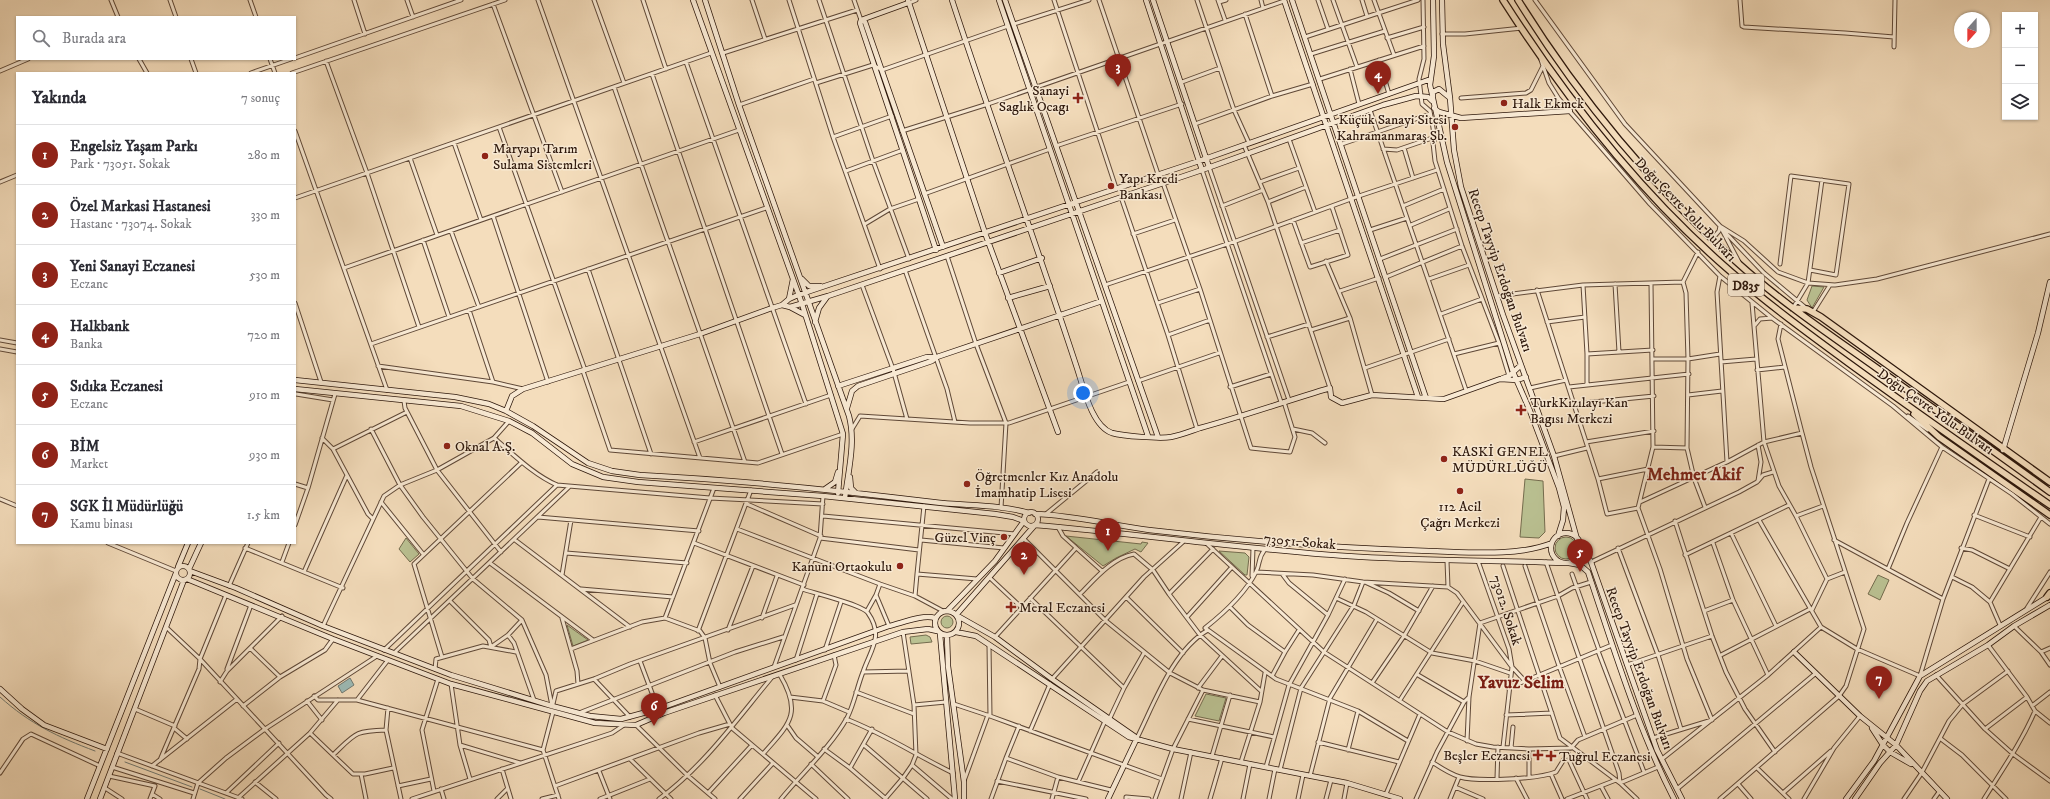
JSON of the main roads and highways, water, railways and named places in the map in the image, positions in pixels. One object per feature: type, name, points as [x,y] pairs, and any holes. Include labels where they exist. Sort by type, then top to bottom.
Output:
[{"type":"highway","name":"Doğu Çevre Yolu Bulvarı","points":[[1503,0],[1539,54],[1589,120],[1625,163],[1714,256],[1765,301],[1907,406],[2050,505]]},
{"type":"highway","name":"Doğu Çevre Yolu Bulvarı","points":[[1518,0],[1554,56],[1611,129],[1671,198],[1740,265],[1793,308],[2050,492]]},
{"type":"highway","points":[[1793,308],[1810,310],[2003,450],[2050,482]]},
{"type":"highway","points":[[1907,406],[1939,437],[2050,515]]},
{"type":"main road","points":[[693,0],[766,208],[802,304],[843,434],[838,497]]},
{"type":"main road","points":[[705,0],[739,105],[801,278],[814,322],[846,409],[852,429],[850,484],[854,491],[859,493]]},
{"type":"main road","points":[[952,0],[1042,258],[1087,396],[1096,420],[1103,428],[1116,434],[1169,438],[1241,417],[1282,402],[1330,388],[1331,397],[1342,403],[1372,395],[1444,399],[1509,376],[1521,365]]},
{"type":"main road","points":[[999,0],[1148,436]]},
{"type":"main road","points":[[1005,0],[1158,437]]},
{"type":"main road","points":[[1146,0],[1182,104],[1202,170]]},
{"type":"main road","points":[[1153,0],[1182,82],[1209,168]]},
{"type":"main road","points":[[1285,0],[1418,397]]},
{"type":"main road","points":[[1292,0],[1335,122],[1426,398]]},
{"type":"main road","name":"Recep Tayyip Erdoğan Bulvarı","points":[[1433,0],[1434,56],[1431,78],[1432,100],[1455,191],[1513,372],[1530,411],[1564,507],[1563,520],[1558,536]]},
{"type":"main road","name":"Recep Tayyip Erdoğan Bulvarı","points":[[1442,0],[1442,34],[1450,98],[1450,115],[1461,187],[1497,296],[1554,456],[1578,541],[1591,562],[1653,738],[1682,799]]},
{"type":"main road","points":[[861,20],[908,1],[924,54],[947,116],[988,242],[1019,330],[1058,432]]},
{"type":"main road","points":[[861,20],[860,23],[873,65],[892,116],[936,250]]},
{"type":"main road","points":[[861,20],[864,22],[882,70],[943,247]]},
{"type":"main road","points":[[782,306],[789,299],[798,295],[880,269],[1027,218],[1200,161],[1431,78]]},
{"type":"main road","points":[[790,307],[862,285],[1209,168],[1370,110],[1416,96],[1421,96],[1432,100],[1433,92],[1436,89],[1441,89],[1450,98]]},
{"type":"main road","points":[[1434,108],[1439,112],[1460,118],[1570,112]]},
{"type":"main road","points":[[999,273],[1042,258]]},
{"type":"main road","points":[[801,278],[811,287],[829,286]]},
{"type":"main road","points":[[789,299],[793,279]]},
{"type":"main road","points":[[2003,450],[2038,333],[2050,282]]},
{"type":"main road","points":[[1008,298],[1050,286]]},
{"type":"main road","points":[[814,322],[822,303],[828,296]]},
{"type":"main road","points":[[838,386],[932,361],[937,357],[1102,301]]},
{"type":"main road","points":[[506,411],[512,396],[523,390],[619,359],[662,347],[737,322],[772,308],[782,306],[790,307],[805,315]]},
{"type":"main road","points":[[846,409],[852,391],[858,386],[893,372]]},
{"type":"main road","points":[[1500,379],[1517,380],[1526,377]]},
{"type":"main road","points":[[296,380],[461,398],[489,404],[506,411],[533,426],[588,463],[612,471],[640,475],[839,490],[939,503],[1001,508],[1156,531],[1395,550],[1458,552],[1520,551],[1542,547],[1552,543],[1558,536],[1566,534],[1578,541],[1580,553],[1574,561],[1567,563],[1556,560],[1551,552],[1552,543]]},
{"type":"main road","points":[[296,392],[335,394],[461,406],[509,421],[532,433],[572,464],[603,477],[638,482],[838,497],[924,506],[1010,516],[1024,521],[1027,526],[1035,525]]},
{"type":"main road","points":[[825,489],[835,482],[842,454]]},
{"type":"main road","points":[[845,498],[851,456]]},
{"type":"main road","points":[[954,799],[953,773],[938,632],[934,625],[936,618],[977,579],[1006,548],[1024,521],[1024,517],[1029,513]]},
{"type":"main road","points":[[956,615],[1035,525],[1038,520],[1035,514]]},
{"type":"main road","points":[[1010,516],[1018,525],[1016,533]]},
{"type":"main road","name":"73051. Sokak","points":[[1035,525],[1183,542],[1265,549],[1447,561],[1567,563]]},
{"type":"main road","points":[[1024,538],[1036,529],[1051,527]]},
{"type":"main road","points":[[87,799],[188,544]]},
{"type":"main road","points":[[100,799],[181,588],[185,579],[190,576],[192,563],[201,544]]},
{"type":"main road","points":[[192,563],[194,571],[197,574]]},
{"type":"main road","name":"Recep Tayyip Erdoğan Bulvarı","points":[[1567,563],[1580,565],[1588,572],[1637,715],[1658,767],[1674,799]]},
{"type":"main road","points":[[177,571],[183,566],[197,574],[323,626],[435,669],[552,706],[579,713],[613,719],[631,718],[658,709],[889,626],[932,617],[936,618]]},
{"type":"main road","points":[[177,571],[180,579],[185,579],[282,616],[333,639],[438,679],[596,723],[636,725],[876,640],[903,632],[928,629],[947,636],[956,632],[976,636],[1051,682]]},
{"type":"main road","points":[[181,588],[185,584],[193,582]]},
{"type":"main road","points":[[1846,799],[1874,761],[1920,676],[2049,595]]},
{"type":"main road","points":[[1855,799],[1896,745],[1920,691],[1927,681],[1988,645],[2014,626],[2050,604]]},
{"type":"main road","points":[[945,611],[956,615],[995,637],[1051,682],[1129,737],[1191,752],[1347,783],[1400,799]]},
{"type":"main road","points":[[956,615],[959,622],[956,632]]},
{"type":"main road","points":[[947,636],[948,666],[964,782],[964,799]]},
{"type":"main road","points":[[1794,652],[1860,716],[1896,745],[1947,799]]},
{"type":"main road","points":[[0,689],[22,709],[44,725],[107,749]]},
{"type":"main road","points":[[1867,722],[1883,745],[1890,752],[1915,766]]},
{"type":"main road","points":[[1108,799],[1136,738]]},
{"type":"water","points":[[350,678],[354,685],[342,693],[338,686]]},
{"type":"waterway","points":[[0,697],[22,715],[45,729],[95,751]]},
{"type":"waterway","points":[[125,762],[192,787]]},
{"type":"waterway","points":[[200,789],[225,799]]},
{"type":"place","name":"Yeni Sanayi Eczanesi","points":[[1118,87]]},
{"type":"place","name":"Halkbank","points":[[1378,94]]},
{"type":"place","name":"Sanayi Saglık Ocagı","points":[[1078,98]]},
{"type":"place","name":"Halk Ekmek","points":[[1504,103]]},
{"type":"place","name":"Küçük Sanayi Sitesi Kahramanmaraş Şb.","points":[[1455,127]]},
{"type":"place","name":"Maryapı Tarım Sulama Sistemleri","points":[[485,156]]},
{"type":"place","name":"Yapı Kredi Bankası","points":[[1111,186]]},
{"type":"place","name":"TurkKızılayı Kan Bagısı Merkezi","points":[[1521,410]]},
{"type":"place","name":"Oknal A.Ş.","points":[[447,446]]},
{"type":"place","name":"KASKİ GENEL MÜDÜRLÜĞÜ","points":[[1444,459]]},
{"type":"place","name":"Öğretmenler Kız Anadolu İmamhatip Lisesi","points":[[967,484]]},
{"type":"place","name":"112 Acil Çağrı Merkezi","points":[[1460,491]]},
{"type":"place","name":"Güzel Vinç","points":[[1004,537]]},
{"type":"place","name":"Engelsiz Yaşam Parkı","points":[[1108,551]]},
{"type":"place","name":"Kanuni Ortaokulu","points":[[900,566]]},
{"type":"place","name":"Sıdıka Eczanesi","points":[[1580,572]]},
{"type":"place","name":"Özel Markasi Hastanesi","points":[[1024,575]]},
{"type":"place","name":"Meral Eczanesi","points":[[1011,607]]},
{"type":"place","name":"SGK İl Müdürlüğü","points":[[1879,699]]},
{"type":"place","name":"BİM","points":[[654,726]]},
{"type":"place","name":"Beşler Eczanesi","points":[[1538,755]]},
{"type":"place","name":"Tuğrul Eczanesi","points":[[1551,756]]},
{"type":"district","name":"Mehmet Akif","points":[[1694,474]]},
{"type":"district","name":"Yavuz Selim","points":[[1521,682]]}]
